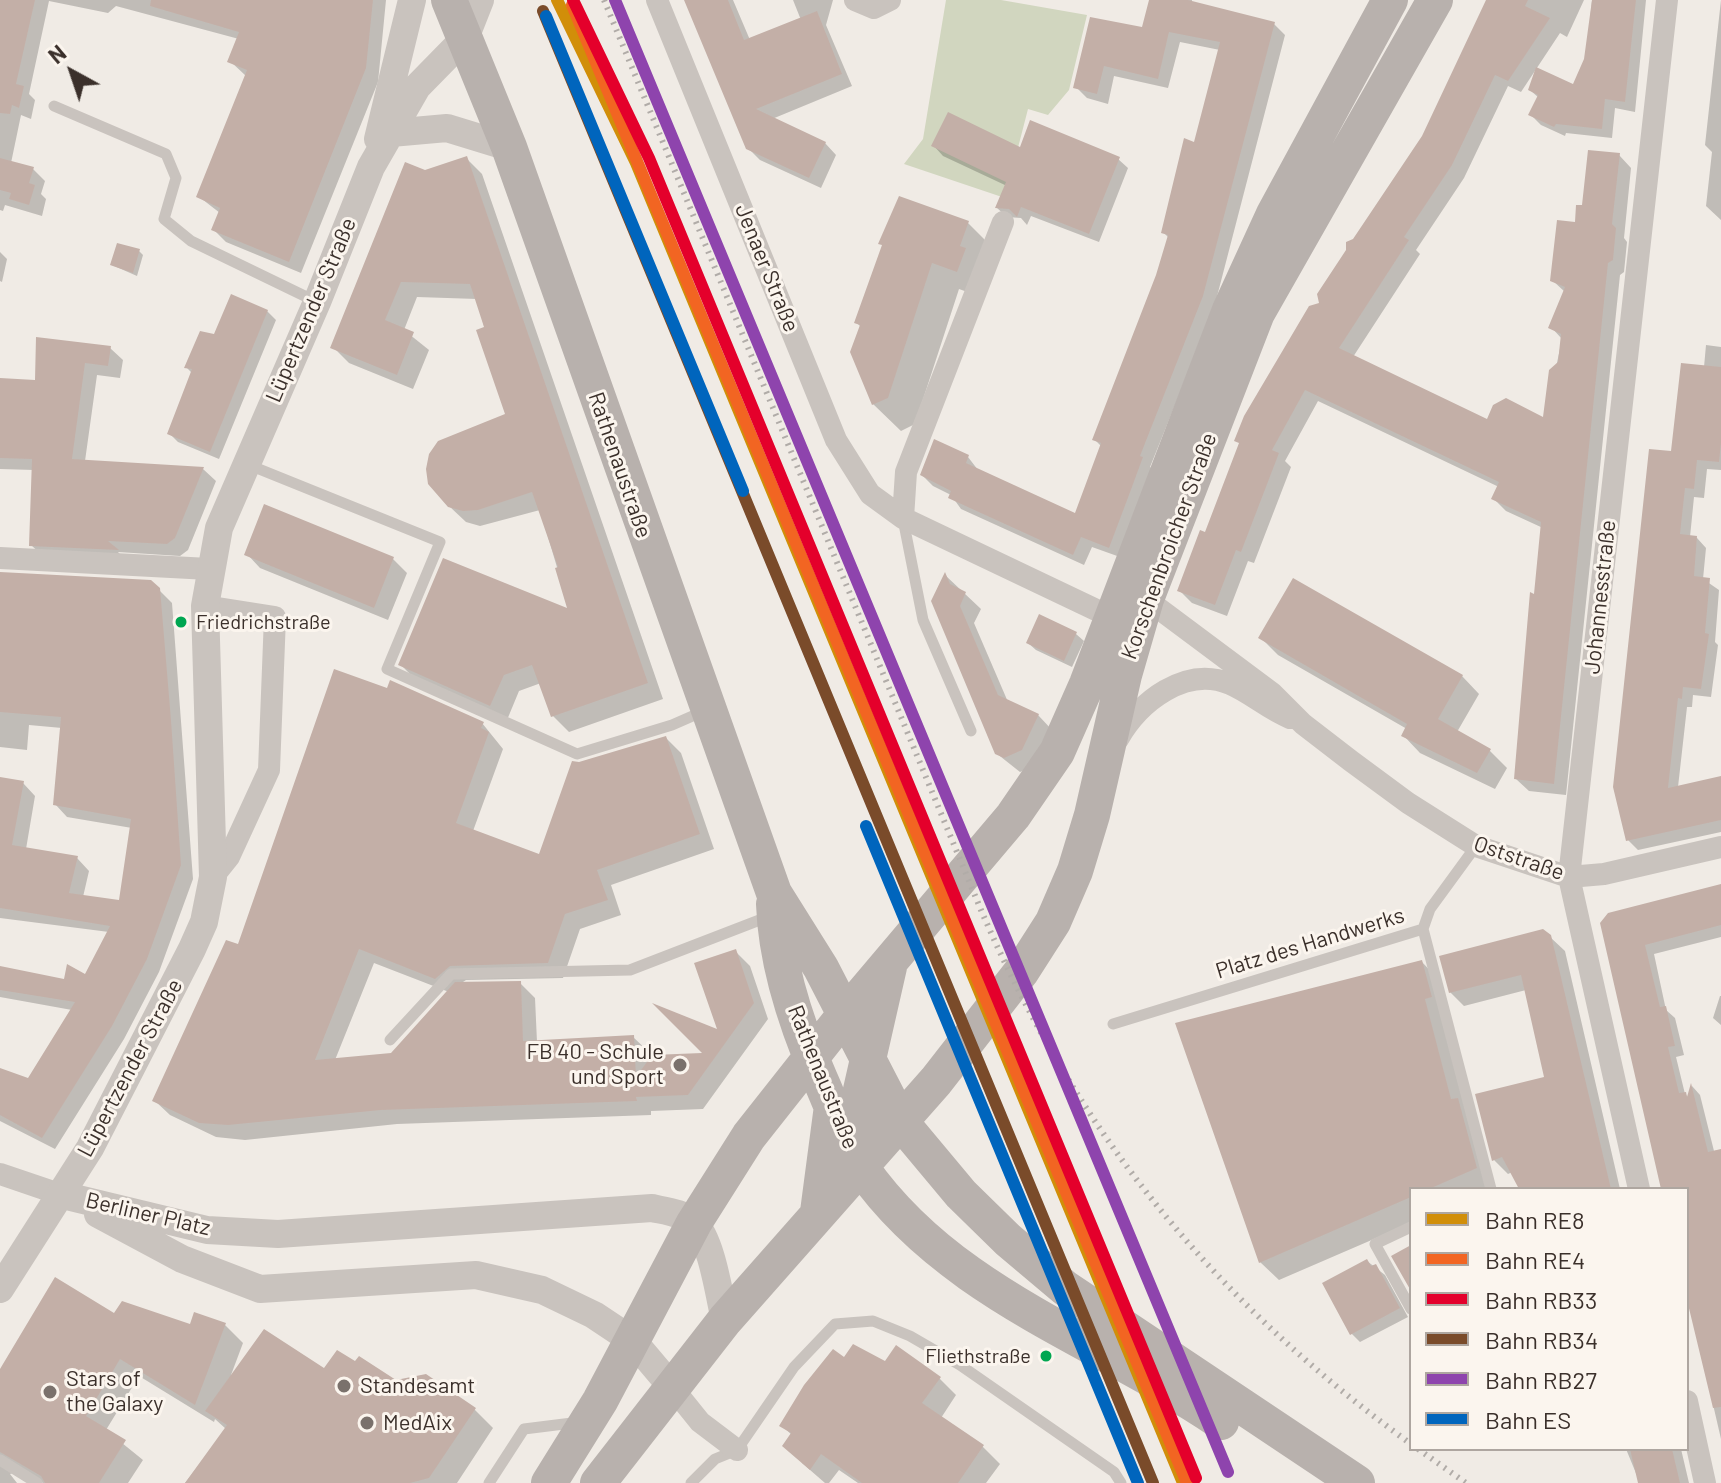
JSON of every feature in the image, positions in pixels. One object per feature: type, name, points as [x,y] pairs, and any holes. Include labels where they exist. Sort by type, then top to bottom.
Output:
[{"type":"main road","name":"Rathenaustraße","points":[[449,0],[509,147],[709,709],[774,904],[784,980],[810,1057],[860,1166],[894,1208],[965,1272],[1038,1318],[1192,1402],[1312,1483]]},
{"type":"main road","name":"Korschenbroicher Straße","points":[[810,1057],[1036,785],[1057,752],[1235,298],[1288,186],[1390,0]]},
{"type":"main road","name":"Korschenbroicher Straße","points":[[860,1166],[1021,972],[1053,922],[1075,871],[1146,599],[1257,313],[1435,0]]},
{"type":"main road","name":"Rathenaustraße","points":[[774,904],[821,968],[867,1064],[900,1121],[961,1194],[1008,1240],[1065,1288],[1357,1483]]},
{"type":"main road","points":[[598,1483],[725,1320],[860,1166],[861,1090],[891,961]]},
{"type":"main road","points":[[818,1212],[843,1017]]},
{"type":"main road","points":[[549,1483],[589,1421],[694,1223],[749,1136],[810,1057]]},
{"type":"street","points":[[371,167],[412,0]]},
{"type":"street","points":[[465,38],[480,0]]},
{"type":"street","name":"Jenaer Straße","points":[[657,0],[836,440],[870,494],[903,518],[1111,617]]},
{"type":"street","points":[[855,0],[874,8],[890,0]]},
{"type":"street","name":"Johannesstraße","points":[[1639,1187],[1569,877],[1667,0]]},
{"type":"street","name":"Lüpertzender Straße","points":[[0,1289],[62,1195],[204,922],[213,877],[205,606],[209,569],[219,528],[244,463],[317,302],[371,167],[426,75],[465,38]]},
{"type":"street","points":[[391,133],[447,128],[509,147]]},
{"type":"street","points":[[903,518],[906,472],[1003,222]]},
{"type":"street","points":[[0,558],[209,569]]},
{"type":"street","name":"Oststraße","points":[[1146,599],[1272,693],[1303,724],[1408,803],[1476,846],[1569,877],[1604,874],[1721,847]]},
{"type":"street","name":"Lüpertzender Straße","points":[[205,606],[275,617],[269,770],[229,857],[213,877]]},
{"type":"street","name":"Oststraße","points":[[1105,761],[1127,723],[1152,698],[1176,685],[1201,678],[1230,684],[1265,707],[1303,724]]},
{"type":"street","points":[[0,1174],[62,1195]]},
{"type":"street","name":"Berliner Platz","points":[[62,1195],[207,1230],[278,1234],[639,1208],[674,1213],[694,1223]]},
{"type":"street","name":"Berliner Platz","points":[[62,1195],[182,1259],[260,1289],[476,1275],[510,1281],[570,1302],[633,1341],[671,1386]]},
{"type":"street","points":[[694,1223],[709,1253],[725,1320]]},
{"type":"street","points":[[671,1386],[700,1422],[737,1450]]},
{"type":"street","points":[[1689,1410],[1705,1483]]},
{"type":"lane","points":[[54,106],[166,154],[176,178],[164,219],[191,241],[317,302]]},
{"type":"lane","points":[[244,463],[440,542],[387,669],[536,740],[577,754],[672,725],[709,709]]},
{"type":"lane","points":[[903,518],[923,620],[971,731]]},
{"type":"lane","name":"Platz des Handwerks","points":[[1113,1024],[1423,929],[1430,909],[1476,846]]},
{"type":"lane","points":[[390,1040],[451,974],[630,970],[774,904]]},
{"type":"lane","points":[[1423,929],[1490,1187]]},
{"type":"lane","points":[[1409,1228],[1375,1244],[1409,1305]]},
{"type":"lane","points":[[691,1483],[715,1459],[737,1450],[794,1367],[835,1324],[873,1321],[910,1336],[960,1365],[1114,1472],[1121,1483]]},
{"type":"lane","points":[[489,1483],[524,1429],[589,1421]]},
{"type":"lane","points":[[0,1460],[37,1483]]},
{"type":"green space","points":[[946,0],[1001,0],[1087,15],[1069,90],[1048,115],[1028,109],[1005,198],[904,164],[923,139]]},
{"type":"building","points":[[0,0],[35,0],[16,84],[24,86],[19,108],[12,105],[10,114],[0,113]]},
{"type":"building","points":[[151,0],[373,0],[366,68],[289,262],[211,230],[220,208],[196,197],[247,70],[227,62],[239,32],[150,6]]},
{"type":"building","points":[[684,0],[728,0],[744,40],[817,11],[842,74],[756,109],[826,142],[809,178],[746,149]]},
{"type":"building","points":[[1149,0],[1188,0],[1275,22],[1203,296],[1140,456],[1143,457],[1109,548],[1081,537],[1073,555],[948,498],[951,491],[920,475],[934,439],[969,455],[966,463],[1075,513],[1101,443],[1092,440],[1156,275],[1168,235],[1161,233],[1184,138],[1194,142],[1220,42],[1169,32],[1158,79],[1104,66],[1097,94],[1073,88],[1090,17],[1142,27]]},
{"type":"building","points":[[1486,0],[1528,0],[1525,6],[1550,18],[1508,81],[1495,75],[1452,165],[1404,237],[1409,240],[1339,348],[1487,419],[1493,405],[1506,398],[1543,417],[1549,370],[1558,362],[1561,334],[1548,328],[1565,287],[1550,281],[1557,220],[1575,222],[1576,205],[1582,205],[1588,150],[1620,153],[1612,224],[1616,228],[1613,260],[1608,263],[1554,784],[1514,779],[1530,592],[1534,594],[1541,522],[1491,499],[1499,482],[1305,390],[1272,450],[1279,453],[1241,552],[1236,550],[1215,605],[1177,591],[1200,530],[1205,532],[1239,443],[1234,441],[1244,416],[1309,306],[1319,303],[1317,294],[1346,250],[1346,242],[1353,239],[1422,136]]},
{"type":"building","points":[[1592,0],[1636,0],[1625,102],[1605,99],[1602,129],[1556,124],[1554,127],[1528,115],[1538,95],[1528,90],[1536,67],[1573,84],[1584,59]]},
{"type":"building","points":[[948,112],[1020,147],[1030,120],[1120,157],[1089,234],[1021,207],[1017,217],[1009,209],[995,208],[1006,182],[931,146]]},
{"type":"building","points":[[467,156],[648,683],[551,717],[532,665],[504,675],[490,706],[398,665],[443,558],[567,608],[555,568],[558,567],[532,492],[478,510],[463,511],[448,507],[428,484],[426,469],[429,454],[438,441],[505,414],[476,330],[484,327],[470,284],[401,282],[385,320],[414,332],[397,375],[330,348],[405,162],[425,170]]},
{"type":"building","points":[[0,158],[34,167],[29,183],[35,185],[29,205],[9,199],[11,193],[0,190]]},
{"type":"building","points":[[899,196],[969,221],[960,246],[966,248],[957,272],[932,263],[888,398],[872,405],[850,352],[860,325],[854,323],[882,245],[878,244]]},
{"type":"building","points":[[117,243],[140,249],[133,273],[110,265]]},
{"type":"building","points":[[231,294],[268,310],[210,452],[167,434],[192,369],[184,368],[200,331],[214,334]]},
{"type":"building","points":[[36,337],[111,346],[108,366],[85,363],[72,459],[204,467],[175,538],[167,544],[108,541],[119,550],[29,546],[32,459],[0,458],[0,378],[35,380]]},
{"type":"building","points":[[1681,363],[1721,367],[1721,443],[1719,462],[1697,460],[1694,489],[1685,488],[1680,534],[1697,536],[1694,576],[1710,578],[1705,633],[1709,634],[1701,689],[1683,687],[1682,699],[1678,698],[1668,788],[1721,776],[1721,820],[1626,841],[1613,787],[1649,449],[1671,451]]},
{"type":"building","points":[[264,504],[394,557],[374,608],[244,555]]},
{"type":"building","points":[[0,572],[151,580],[160,588],[171,720],[181,865],[147,959],[112,1026],[42,1138],[0,1115],[0,1068],[28,1078],[75,1002],[0,990],[0,966],[64,979],[67,964],[85,974],[110,926],[0,908],[0,777],[24,781],[12,845],[78,856],[69,893],[119,900],[131,819],[53,805],[61,717],[0,712]]},
{"type":"building","points":[[945,572],[950,584],[966,592],[960,606],[998,695],[1039,714],[1022,750],[1004,758],[995,754],[931,601]]},
{"type":"building","points":[[1293,578],[1463,675],[1438,719],[1491,749],[1477,773],[1401,736],[1407,724],[1258,638]]},
{"type":"building","points":[[1039,614],[1077,632],[1064,661],[1026,643]]},
{"type":"building","points":[[334,669],[387,688],[390,680],[484,722],[481,728],[489,732],[456,823],[539,854],[572,761],[579,762],[666,736],[700,834],[597,870],[608,900],[565,914],[548,963],[450,966],[435,979],[359,949],[315,1060],[391,1053],[455,982],[521,981],[523,1041],[634,1035],[636,1077],[652,1055],[702,1053],[652,1003],[717,1029],[694,963],[736,949],[754,1003],[688,1095],[636,1097],[637,1101],[381,1110],[228,1125],[199,1123],[152,1101],[226,940],[238,944]]},
{"type":"building","points":[[1721,884],[1721,925],[1645,945],[1660,1007],[1666,1006],[1675,1046],[1668,1047],[1679,1093],[1686,1092],[1687,1097],[1691,1083],[1708,1152],[1721,1149],[1721,1407],[1713,1408],[1689,1308],[1689,1187],[1661,1187],[1600,923],[1608,913]]},
{"type":"building","points":[[1543,929],[1551,935],[1611,1187],[1518,1187],[1502,1157],[1492,1161],[1475,1094],[1544,1077],[1521,975],[1449,993],[1439,956]]},
{"type":"building","points":[[1422,960],[1432,997],[1425,999],[1451,1099],[1458,1098],[1477,1168],[1434,1187],[1409,1187],[1409,1198],[1259,1263],[1175,1023]]},
{"type":"building","points":[[1409,1246],[1409,1288],[1391,1256]]},
{"type":"building","points":[[1367,1259],[1371,1266],[1376,1264],[1400,1308],[1350,1335],[1322,1283]]},
{"type":"building","name":"Stars of the Galaxy","points":[[55,1277],[114,1313],[122,1301],[190,1324],[194,1312],[226,1323],[195,1405],[120,1359],[86,1416],[126,1440],[99,1483],[45,1483],[41,1476],[0,1452],[0,1369]]},
{"type":"building","points":[[264,1329],[324,1368],[337,1350],[355,1361],[359,1356],[396,1380],[426,1374],[476,1408],[429,1478],[410,1483],[185,1483],[227,1425],[205,1411]]},
{"type":"building","points":[[853,1344],[885,1361],[896,1345],[941,1377],[922,1403],[984,1445],[958,1483],[862,1483],[821,1454],[810,1470],[782,1446],[791,1433],[779,1426],[804,1385],[833,1349],[844,1357]]},
{"type":"building","points":[[1630,1451],[1672,1451],[1680,1483],[1638,1483]]},
{"type":"railway","points":[[604,0],[981,910],[1019,991],[1061,1067],[1107,1139],[1158,1207],[1214,1271],[1274,1332],[1409,1442]]},
{"type":"railway","points":[[1421,1451],[1466,1483]]},
{"type":"rail line","name":"RE8","points":[[557,0],[636,163],[1183,1483]]},
{"type":"rail line","name":"RB33","points":[[573,0],[649,158],[1196,1478]]},
{"type":"rail line","name":"RB27","points":[[615,0],[1228,1472]]},
{"type":"rail line","name":"RE4","points":[[572,5],[1187,1483]]},
{"type":"rail line","name":"RB34","points":[[543,11],[1153,1483]]},
{"type":"rail line","name":"ES","points":[[546,16],[743,491]]},
{"type":"rail line","name":"ES","points":[[866,826],[1138,1483]]},
{"type":"place","name":"Friedrichstraße","points":[[181,622]]},
{"type":"place","name":"FB 40 - Schule und Sport","points":[[680,1065]]},
{"type":"place","name":"Fliethstraße","points":[[1046,1356]]},
{"type":"place","name":"Standesamt","points":[[344,1386]]},
{"type":"place","name":"Stars of the Galaxy","points":[[50,1392]]},
{"type":"place","name":"MedAix","points":[[367,1423]]}]
